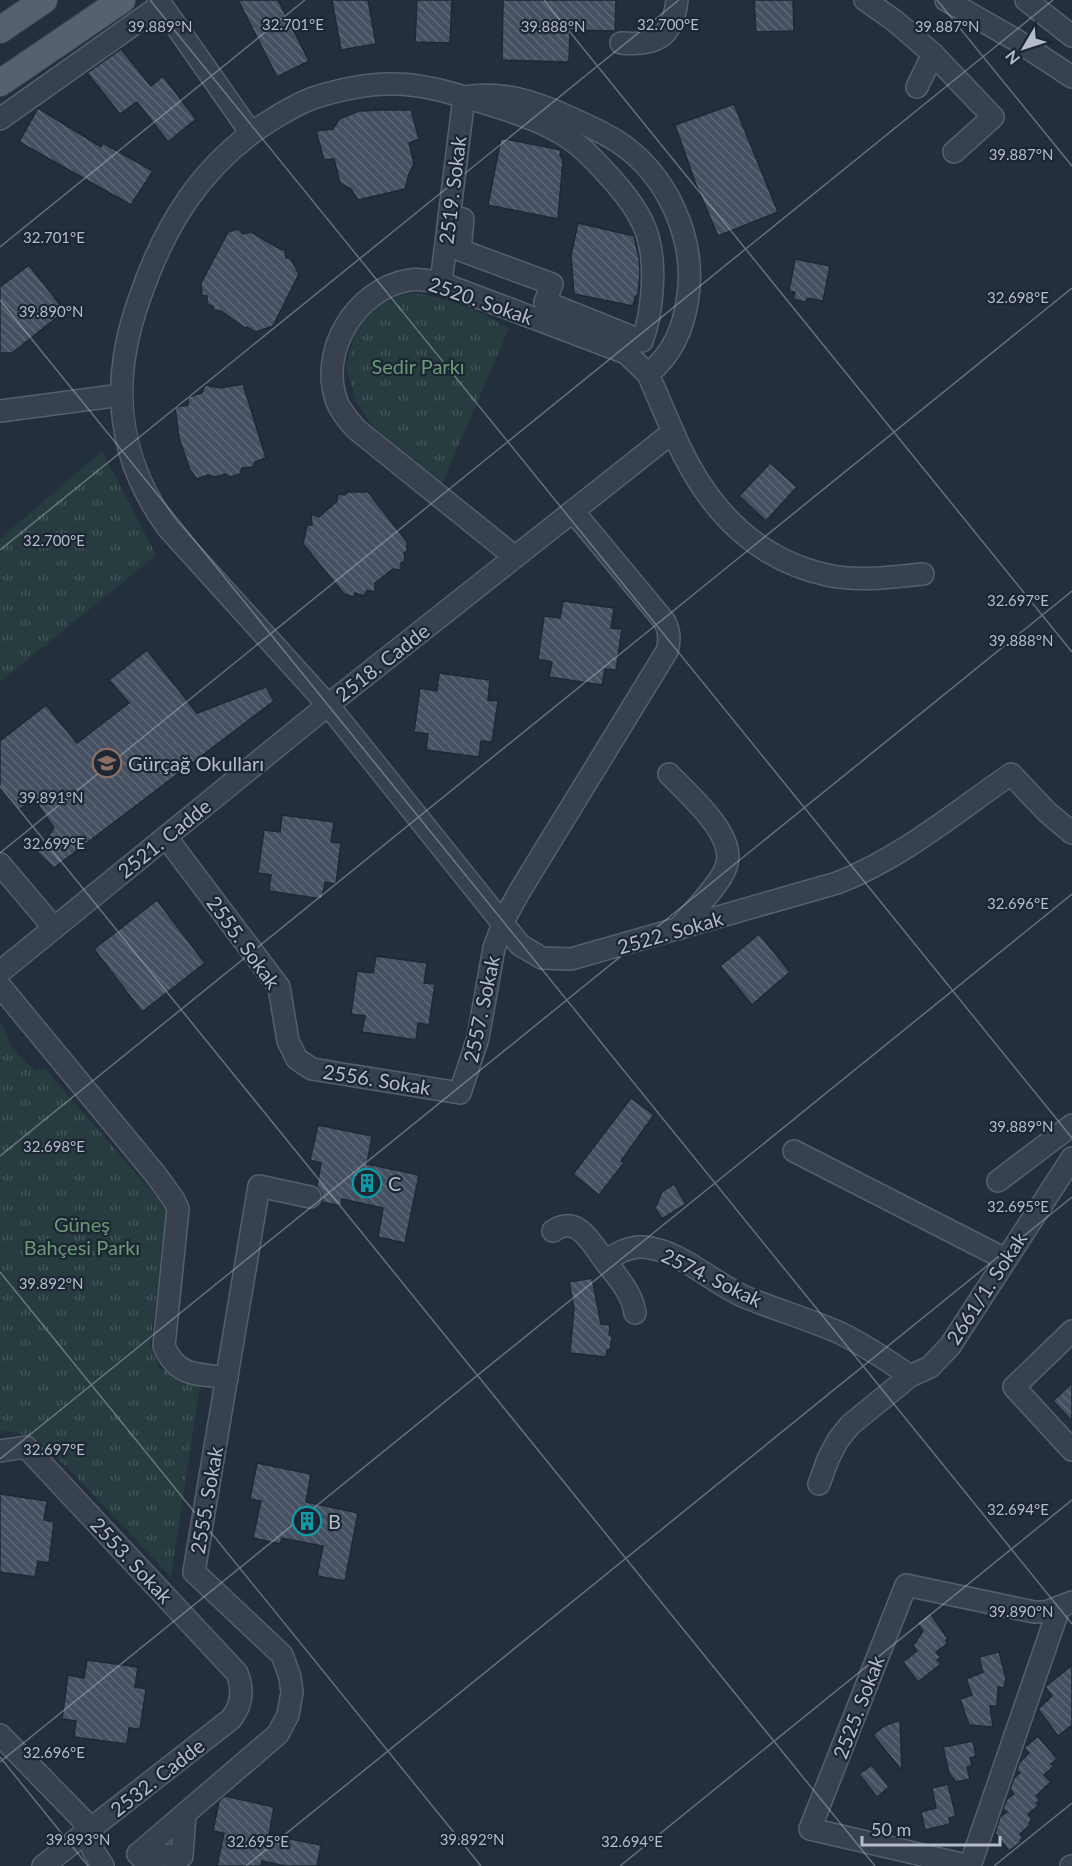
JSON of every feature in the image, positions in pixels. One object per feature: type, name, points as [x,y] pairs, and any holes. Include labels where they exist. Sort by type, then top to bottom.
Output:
[{"type":"main road","points":[[0,30],[44,0]]},
{"type":"main road","points":[[0,83],[122,0]]},
{"type":"street","points":[[621,43],[641,45],[656,40],[669,29],[675,15],[677,0]]},
{"type":"street","points":[[865,0],[895,21],[933,54],[993,117],[954,152]]},
{"type":"street","points":[[946,0],[1016,40],[1072,77]]},
{"type":"street","points":[[1026,0],[1072,36]]},
{"type":"street","points":[[0,119],[159,2],[251,133]]},
{"type":"street","points":[[916,87],[933,54]]},
{"type":"street","name":"2518. Cadde","points":[[449,216],[463,219],[460,250],[552,284],[545,302],[642,341],[652,297],[652,247],[645,226],[624,193],[584,149],[564,135],[521,115],[464,97],[413,85],[391,84],[361,87],[312,99],[284,112],[251,133],[223,157],[182,207],[165,237],[148,272],[129,330],[122,360],[123,417],[138,478],[155,511],[328,705],[674,432]]},
{"type":"street","name":"2518. Cadde","points":[[464,97],[482,94],[512,97],[542,106],[597,129],[619,142],[641,160],[657,180],[682,228],[689,258],[690,284],[681,330],[661,364],[648,374]]},
{"type":"street","name":"2519. Sokak","points":[[441,283],[464,97]]},
{"type":"street","name":"2520. Sokak","points":[[515,557],[356,429],[345,416],[337,401],[333,385],[335,354],[338,340],[355,311],[386,287],[398,283],[426,280],[441,283],[626,353],[648,374]]},
{"type":"street","points":[[648,374],[686,461],[703,489],[738,530],[770,555],[829,576],[887,578],[923,574]]},
{"type":"street","points":[[0,411],[121,395]]},
{"type":"street","name":"2557. Sokak","points":[[460,1093],[478,1038],[491,961],[502,926],[521,889],[667,651],[669,644],[669,629],[665,622],[573,511]]},
{"type":"street","name":"2521. Cadde","points":[[0,972],[328,705]]},
{"type":"street","name":"2522. Sokak","points":[[328,705],[502,926],[519,945],[542,958],[556,960],[584,956],[816,891],[859,875],[899,852],[1011,774],[1047,812],[1072,833]]},
{"type":"street","points":[[669,774],[717,826],[725,840],[729,855],[726,868],[719,880],[678,929]]},
{"type":"street","name":"2555. Sokak","points":[[166,837],[279,987],[286,1035],[297,1059]]},
{"type":"street","points":[[0,864],[54,928]]},
{"type":"street","points":[[0,986],[156,1175],[174,1200],[178,1209],[164,1346],[172,1360],[184,1371],[227,1378]]},
{"type":"street","name":"2556. Sokak","points":[[297,1059],[312,1069],[460,1093]]},
{"type":"street","points":[[998,1181],[1072,1125]]},
{"type":"street","points":[[794,1151],[1005,1259]]},
{"type":"street","name":"2661/1. Sokak","points":[[819,1484],[828,1459],[838,1440],[850,1425],[910,1376],[930,1367],[950,1346],[1072,1158]]},
{"type":"street","name":"2555. Sokak","points":[[144,1860],[185,1814],[278,1734],[284,1726],[291,1704],[291,1677],[282,1655],[194,1572],[259,1186],[310,1197]]},
{"type":"street","points":[[553,1231],[567,1225],[576,1227],[582,1232],[627,1290],[635,1313]]},
{"type":"street","name":"2574. Sokak","points":[[605,1261],[632,1248],[657,1250],[675,1257],[745,1297],[839,1333],[865,1346],[910,1376]]},
{"type":"street","points":[[1072,1331],[1014,1387],[1072,1450]]},
{"type":"street","name":"2553. Sokak","points":[[0,1451],[26,1447],[237,1673]]},
{"type":"street","name":"2525. Sokak","points":[[970,1866],[810,1829],[906,1585],[1034,1612],[1066,1605]]},
{"type":"street","points":[[970,1866],[1066,1605]]},
{"type":"street","name":"2532. Cadde","points":[[43,1866],[231,1719],[240,1706],[242,1697],[237,1673]]},
{"type":"street","points":[[0,1735],[79,1814],[94,1852],[103,1866]]},
{"type":"street","points":[[144,1860],[182,1856],[185,1814]]},
{"type":"green space","name":"Sedir Parkı","points":[[409,293],[450,301],[509,328],[441,486],[370,423],[356,402],[346,366],[356,330],[371,312],[387,299]]},
{"type":"green space","points":[[102,451],[156,555],[0,682],[0,539]]},
{"type":"green space","name":"Güneş Bahçesi Parkı","points":[[0,1021],[13,1049],[35,1071],[45,1069],[167,1209],[150,1345],[159,1368],[200,1386],[171,1577],[71,1471],[34,1437],[4,1430],[0,1433]]},
{"type":"building","points":[[238,0],[278,0],[309,61],[277,77]]},
{"type":"building","points":[[332,0],[368,0],[376,44],[341,50]]},
{"type":"building","points":[[417,0],[452,0],[450,43],[415,42]]},
{"type":"building","points":[[503,0],[616,0],[615,31],[570,30],[569,62],[502,60]]},
{"type":"building","points":[[754,0],[793,0],[794,31],[756,32]]},
{"type":"building","points":[[121,49],[151,86],[163,76],[196,119],[168,142],[137,102],[120,114],[87,73]]},
{"type":"building","points":[[734,104],[778,212],[718,236],[695,182],[675,125]]},
{"type":"building","points":[[38,108],[101,147],[103,143],[153,171],[131,205],[19,142]]},
{"type":"building","points":[[411,110],[419,139],[409,143],[414,164],[405,189],[358,200],[351,189],[340,183],[334,159],[324,160],[316,131],[333,129],[339,119],[359,111]]},
{"type":"building","points":[[501,138],[561,150],[560,155],[563,160],[558,219],[488,205]]},
{"type":"building","points":[[578,223],[634,236],[640,273],[638,294],[633,306],[574,294],[571,255]]},
{"type":"building","points":[[238,229],[243,234],[251,232],[285,250],[286,258],[290,258],[299,274],[273,326],[256,332],[245,328],[221,311],[213,310],[213,306],[207,304],[207,296],[202,295],[201,283],[228,232]]},
{"type":"building","points":[[795,259],[830,266],[823,301],[808,298],[805,302],[793,299],[795,292],[789,291]]},
{"type":"building","points":[[29,265],[65,311],[12,353],[0,353],[0,287]]},
{"type":"building","points":[[243,384],[266,458],[255,462],[253,467],[242,468],[240,474],[230,477],[225,474],[215,477],[208,475],[197,479],[190,470],[179,438],[175,407],[188,405],[188,397],[202,393],[205,385],[220,388]]},
{"type":"building","points":[[770,463],[797,487],[766,521],[739,496]]},
{"type":"building","points":[[348,492],[368,492],[407,542],[407,551],[404,553],[405,561],[401,563],[401,570],[393,569],[375,583],[375,592],[367,590],[364,596],[355,593],[354,597],[344,594],[303,544],[307,525],[312,525],[311,514],[319,517],[337,501],[338,494],[344,495]]},
{"type":"building","points":[[563,601],[614,608],[611,628],[622,629],[616,670],[605,669],[602,685],[549,677],[552,662],[538,659],[544,616],[560,618]]},
{"type":"building","name":"Gürçağ Okulları","points":[[147,650],[197,713],[266,687],[274,701],[54,868],[37,852],[54,828],[34,799],[19,810],[0,786],[0,741],[46,705],[77,743],[129,703],[109,680]]},
{"type":"building","points":[[439,673],[490,680],[488,700],[498,701],[492,742],[481,741],[479,757],[426,750],[428,734],[414,732],[420,688],[437,691]]},
{"type":"building","points":[[282,815],[334,822],[331,842],[341,843],[336,884],[325,882],[322,899],[269,891],[271,875],[258,873],[264,830],[280,832]]},
{"type":"building","points":[[157,900],[205,963],[142,1012],[94,949]]},
{"type":"building","points":[[759,934],[790,972],[752,1005],[720,966]]},
{"type":"building","points":[[376,956],[427,963],[424,983],[435,984],[429,1025],[418,1023],[416,1040],[362,1032],[365,1016],[351,1014],[357,971],[373,973]]},
{"type":"building","points":[[631,1098],[654,1115],[621,1161],[624,1163],[599,1195],[573,1174]]},
{"type":"building","name":"C","points":[[318,1125],[372,1136],[367,1164],[419,1175],[405,1243],[378,1237],[383,1208],[342,1199],[341,1206],[322,1202],[322,1194],[317,1186],[321,1163],[310,1160]]},
{"type":"building","points":[[674,1184],[686,1204],[662,1219],[655,1208],[662,1192]]},
{"type":"building","points":[[592,1278],[601,1324],[610,1325],[609,1335],[612,1336],[610,1350],[607,1350],[606,1357],[570,1353],[574,1308],[569,1282]]},
{"type":"building","points":[[1072,1383],[1072,1421],[1053,1401]]},
{"type":"building","name":"B","points":[[257,1463],[311,1474],[306,1502],[358,1513],[345,1581],[317,1576],[323,1546],[282,1538],[280,1544],[253,1538],[261,1501],[250,1499]]},
{"type":"building","points":[[0,1494],[47,1501],[44,1520],[54,1522],[49,1563],[38,1561],[35,1577],[0,1572]]},
{"type":"building","points":[[930,1613],[948,1639],[947,1644],[936,1652],[941,1657],[937,1660],[941,1664],[918,1682],[903,1662],[917,1651],[913,1646],[923,1631],[917,1623]]},
{"type":"building","points":[[999,1652],[1006,1678],[1004,1688],[998,1687],[997,1706],[990,1706],[993,1727],[969,1725],[960,1699],[972,1695],[966,1679],[983,1672],[979,1657]]},
{"type":"building","points":[[87,1660],[138,1667],[135,1687],[146,1689],[140,1729],[129,1728],[127,1744],[74,1737],[76,1721],[62,1719],[68,1675],[84,1678]]},
{"type":"building","points":[[1072,1665],[1072,1725],[1058,1736],[1038,1709],[1052,1696],[1045,1687]]},
{"type":"building","points":[[900,1720],[902,1771],[873,1735],[884,1726]]},
{"type":"building","points":[[1038,1736],[1057,1759],[1051,1764],[1054,1766],[1044,1775],[1051,1782],[1036,1796],[1040,1800],[1036,1803],[1039,1805],[1028,1814],[1032,1819],[1030,1825],[1020,1834],[1023,1838],[1021,1842],[1009,1851],[995,1833],[1000,1817],[1007,1812],[1003,1809],[1007,1799],[1014,1794],[1010,1789],[1014,1778],[1020,1773],[1017,1770],[1019,1763],[1029,1753],[1024,1748]]},
{"type":"building","points":[[973,1741],[976,1756],[970,1758],[972,1766],[967,1767],[970,1779],[956,1782],[949,1773],[943,1747]]},
{"type":"building","points":[[872,1765],[889,1787],[877,1797],[859,1774]]},
{"type":"building","points":[[948,1784],[956,1816],[949,1818],[950,1824],[925,1830],[921,1812],[936,1808],[932,1788]]},
{"type":"building","points":[[225,1796],[274,1807],[269,1835],[321,1845],[317,1866],[285,1866],[262,1861],[261,1866],[217,1866],[224,1833],[213,1831],[219,1801]]},
{"type":"place","name":"Gürçağ Okulları","points":[[107,763]]},
{"type":"place","name":"C","points":[[367,1183]]},
{"type":"place","name":"B","points":[[307,1521]]}]
